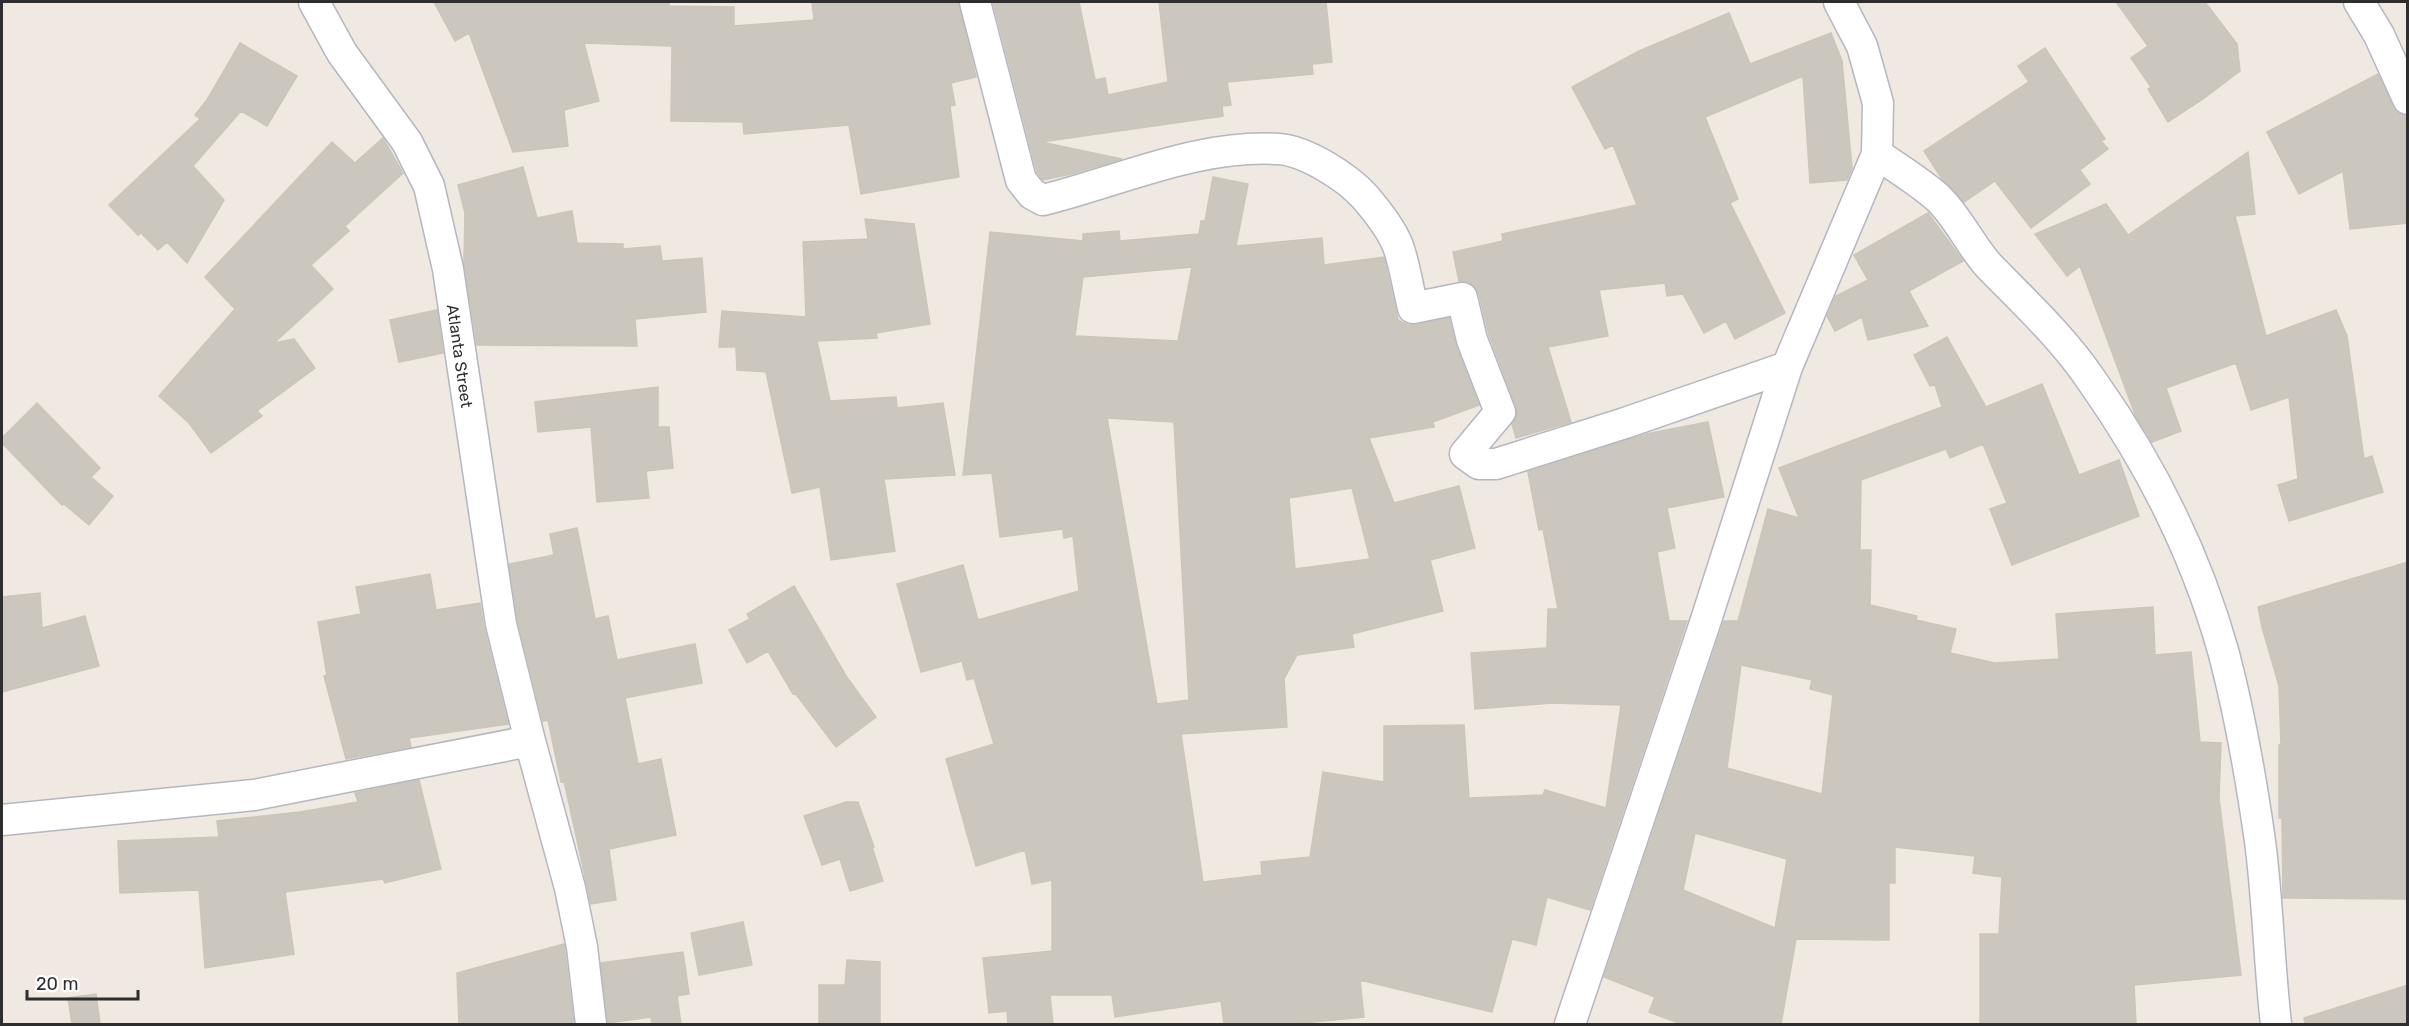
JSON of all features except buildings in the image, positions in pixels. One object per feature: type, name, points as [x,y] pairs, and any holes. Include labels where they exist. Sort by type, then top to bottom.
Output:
[{"type":"street","name":"Atlanta Street","points":[[314,2],[342,53],[407,142],[429,186],[448,269],[501,624],[572,900],[582,946],[591,1024]]},
{"type":"street","points":[[975,2],[1021,180],[1032,194],[1043,200],[1076,192],[1163,164],[1222,152],[1280,149],[1317,162],[1352,183],[1379,214],[1398,246],[1413,308],[1462,298],[1472,340],[1500,412],[1465,454],[1479,464],[1496,465],[1787,367]]},
{"type":"street","points":[[1570,1024],[1702,634],[1787,367],[1878,154],[1878,103],[1862,46],[1839,2]]},
{"type":"street","points":[[2359,2],[2379,35],[2408,99]]},
{"type":"street","points":[[1878,154],[1939,199],[1987,263],[2041,318],[2084,370],[2131,440],[2164,501],[2195,571],[2223,654],[2244,743],[2260,841],[2269,923],[2276,1024]]},
{"type":"street","points":[[2,820],[254,795],[530,741]]}]
